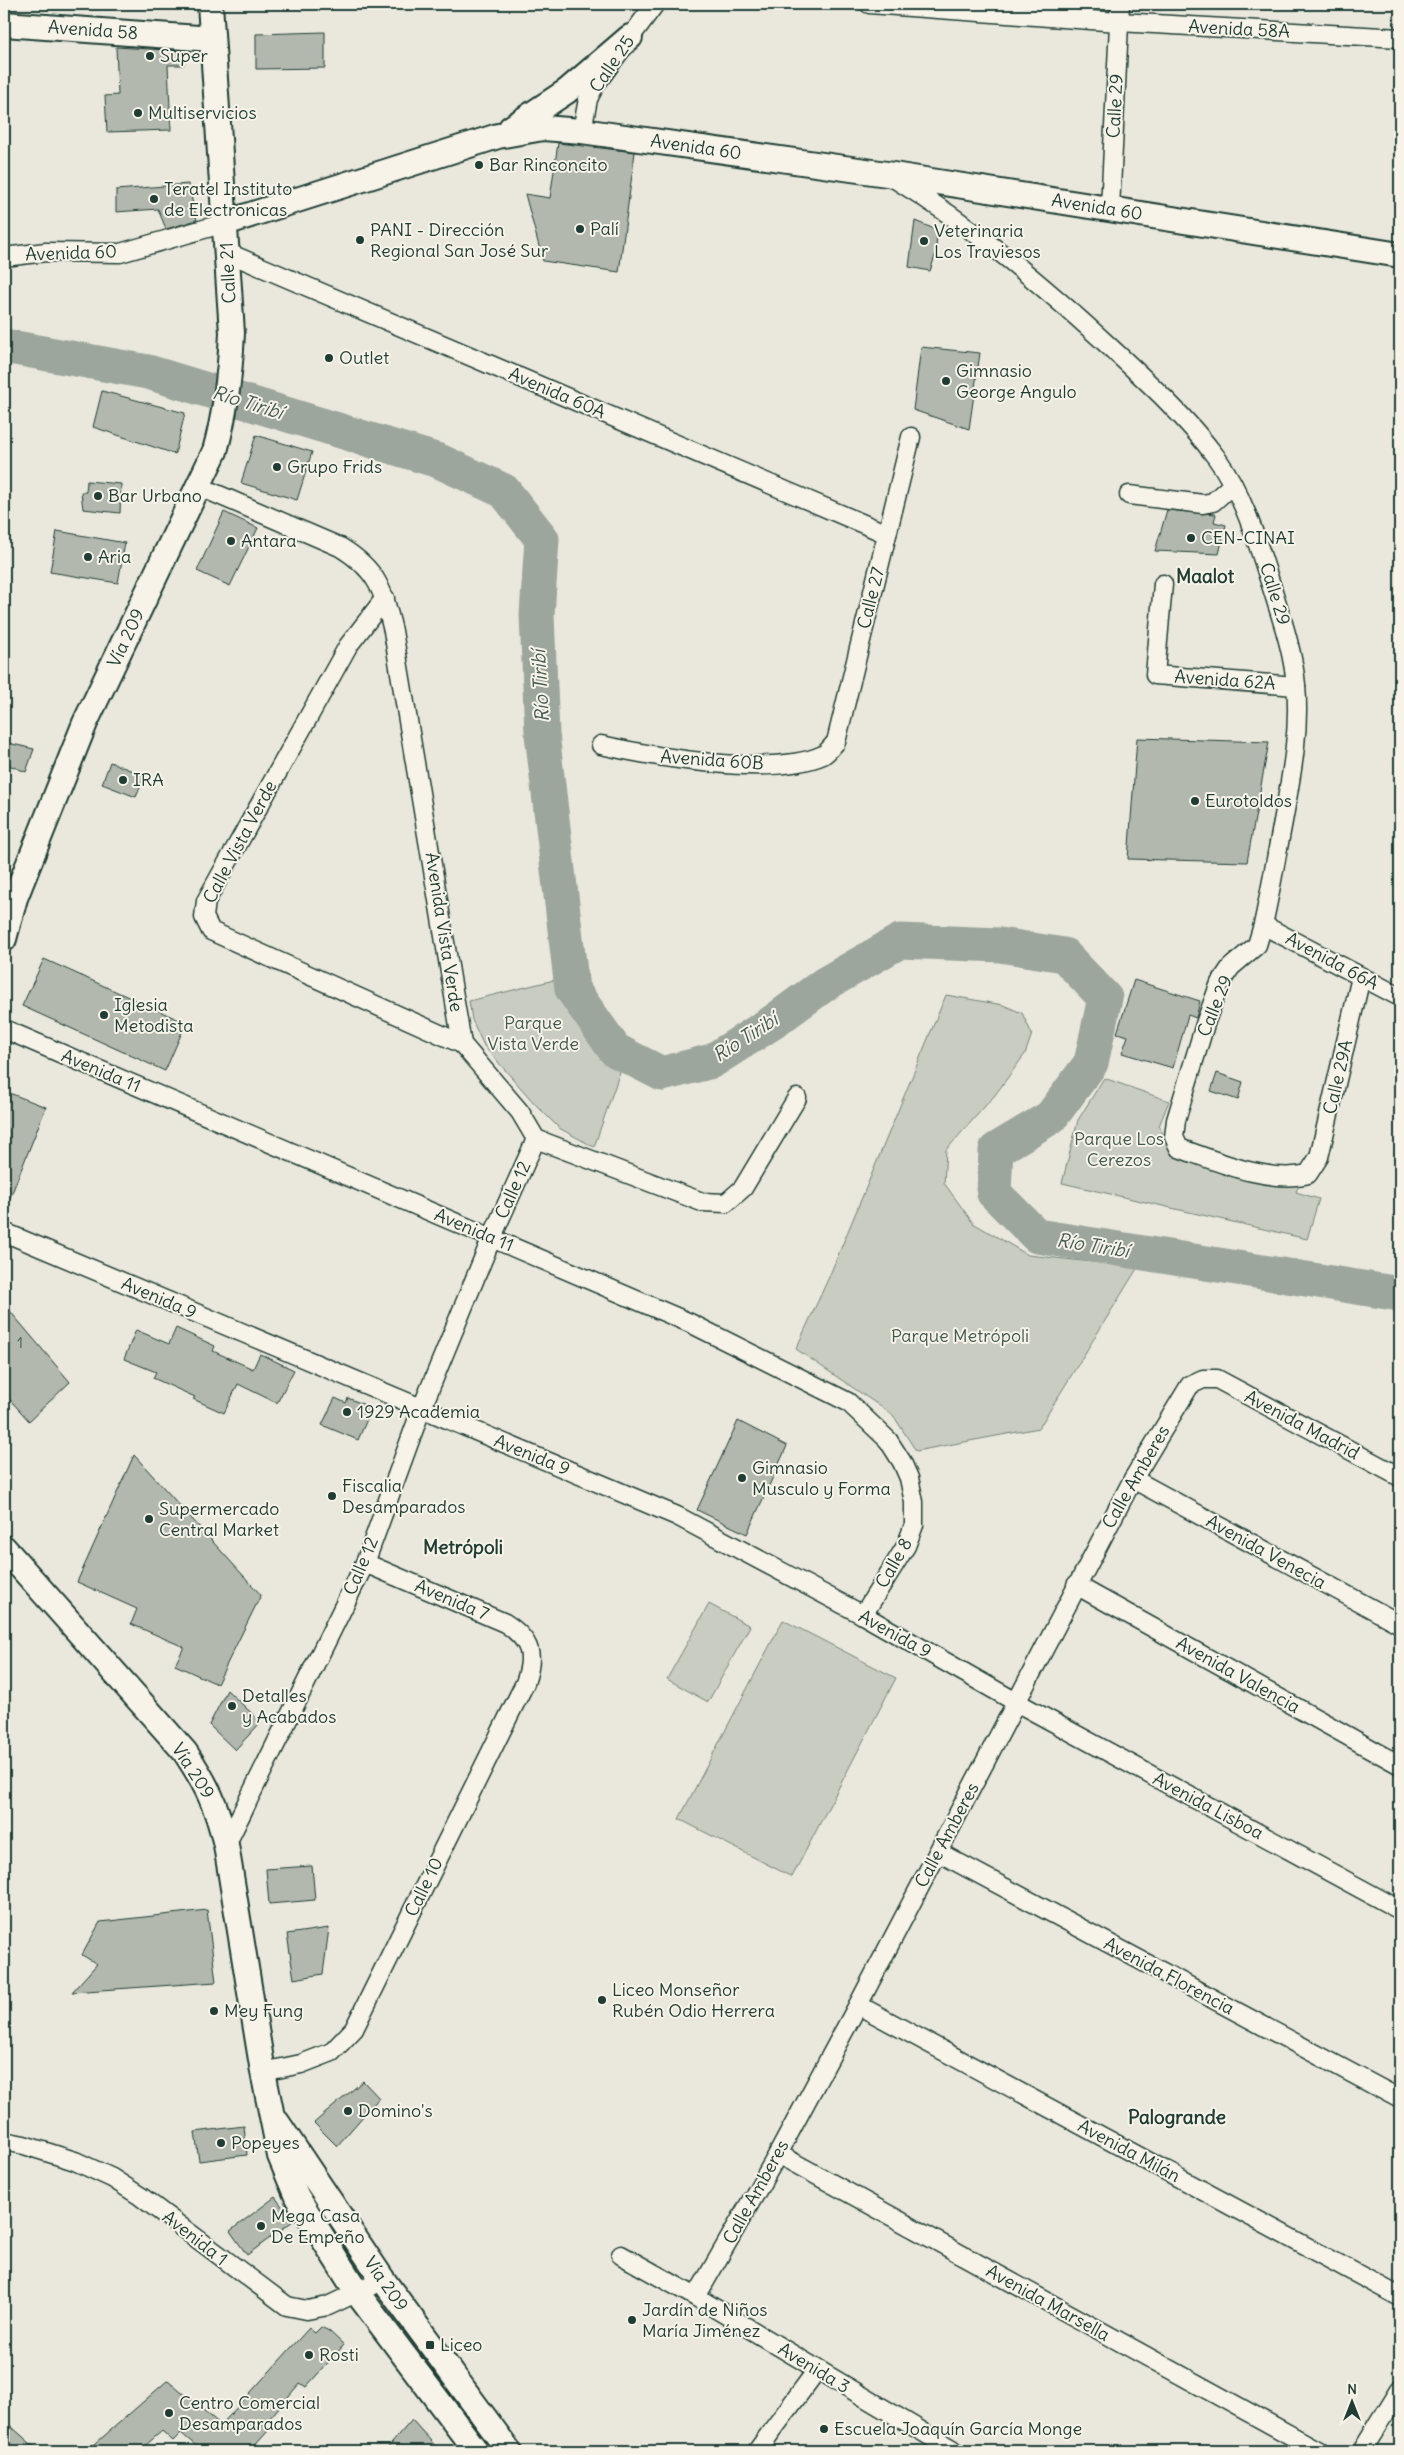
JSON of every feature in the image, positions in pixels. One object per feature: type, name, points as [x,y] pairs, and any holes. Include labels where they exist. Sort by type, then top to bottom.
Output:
[{"type":"main road","name":"Calle 21","points":[[210,4],[232,333]]},
{"type":"main road","name":"Avenida 58","points":[[4,24],[212,39]]},
{"type":"main road","points":[[498,136],[567,91],[630,37]]},
{"type":"main road","name":"Avenida 60","points":[[225,223],[498,136],[543,128],[582,131],[888,174],[1400,255]]},
{"type":"main road","name":"Vía 209","points":[[4,939],[10,896],[85,723],[215,451],[223,420],[230,374],[232,333]]},
{"type":"main road","name":"Vía 209","points":[[4,1548],[185,1752],[205,1782],[219,1814],[226,1845],[263,2072],[280,2156],[297,2198],[358,2294],[476,2451]]},
{"type":"main road","name":"Vía 209","points":[[271,2112],[383,2280],[509,2451]]},
{"type":"street","name":"Calle 25","points":[[582,131],[588,99],[595,85],[654,4]]},
{"type":"street","name":"Avenida 58A","points":[[869,4],[1119,22],[1400,38]]},
{"type":"street","name":"Calle 29","points":[[1110,209],[1120,4]]},
{"type":"street","name":"Calle 29","points":[[888,174],[932,201],[980,236],[1060,300],[1180,415],[1216,458],[1232,485],[1260,545],[1290,642],[1296,686],[1297,738],[1264,925],[1256,945],[1231,967],[1220,983],[1176,1120],[1174,1137],[1179,1148],[1231,1166],[1290,1178],[1308,1174]]},
{"type":"street","name":"Avenida 60","points":[[4,256],[46,252],[120,253],[225,223]]},
{"type":"street","name":"Avenida 60A","points":[[226,252],[887,534]]},
{"type":"street","name":"Calle 27","points":[[824,754],[836,742],[911,438]]},
{"type":"street","points":[[1129,495],[1203,504],[1213,502],[1232,485]]},
{"type":"street","name":"Avenida Vista Verde","points":[[198,486],[340,547],[359,559],[374,576],[385,598],[398,660],[462,1044]]},
{"type":"street","name":"Avenida 62A","points":[[1163,584],[1155,675],[1296,686]]},
{"type":"street","name":"Calle Vista Verde","points":[[385,598],[348,646],[206,901],[204,917],[210,931],[462,1044]]},
{"type":"street","name":"Avenida 60B","points":[[601,746],[684,760],[755,765],[796,762],[824,754]]},
{"type":"street","name":"Avenida 66A","points":[[1264,925],[1400,997]]},
{"type":"street","name":"Calle 29A","points":[[1308,1174],[1319,1157],[1361,977]]},
{"type":"street","name":"Avenida 11","points":[[4,1029],[690,1323],[848,1402],[888,1440],[902,1462],[909,1478]]},
{"type":"street","points":[[462,1044],[520,1112],[536,1139],[702,1202],[726,1203],[743,1188],[797,1098]]},
{"type":"street","name":"Calle 12","points":[[226,1845],[365,1563],[421,1410],[492,1238],[536,1139]]},
{"type":"street","name":"Avenida 9","points":[[4,1232],[421,1410],[655,1506],[863,1615],[1016,1702]]},
{"type":"street","name":"Avenida Madrid","points":[[1203,1379],[1217,1379],[1400,1477]]},
{"type":"street","name":"Calle Amberes","points":[[696,2297],[778,2154],[1133,1479],[1190,1385],[1203,1379]]},
{"type":"street","name":"Calle 8","points":[[863,1615],[906,1546],[914,1525],[914,1502],[909,1478]]},
{"type":"street","name":"Avenida Venecia","points":[[1133,1479],[1400,1624]]},
{"type":"street","name":"Avenida 7","points":[[365,1563],[506,1623],[518,1631],[530,1650]]},
{"type":"street","name":"Avenida Valencia","points":[[1076,1585],[1400,1765]]},
{"type":"street","name":"Calle 10","points":[[263,2072],[301,2064],[332,2052],[354,2029],[525,1683],[531,1666],[530,1650]]},
{"type":"street","name":"Avenida Lisboa","points":[[1016,1702],[1400,1910]]},
{"type":"street","name":"Avenida Florencia","points":[[938,1852],[1400,2099]]},
{"type":"street","name":"Avenida Milán","points":[[858,2004],[1400,2297]]},
{"type":"street","name":"Avenida 1","points":[[4,2141],[24,2145],[75,2161],[112,2178],[140,2196],[286,2306],[307,2310],[328,2306],[358,2294],[383,2280]]},
{"type":"street","name":"Avenida Marsella","points":[[778,2154],[1319,2451]]},
{"type":"street","name":"Avenida 3","points":[[621,2255],[696,2297],[955,2451]]},
{"type":"street","points":[[757,2451],[817,2370]]},
{"type":"street","points":[[1362,2451],[1400,2389]]},
{"type":"green space","name":"Parque Vista Verde","points":[[558,979],[562,996],[608,1064],[621,1069],[594,1147],[559,1128],[535,1104],[484,1046],[472,1020],[469,1001]]},
{"type":"green space","name":"Parque Metrópoli","points":[[946,995],[1003,1005],[1022,1013],[1032,1034],[1025,1054],[995,1095],[946,1150],[944,1183],[973,1223],[1028,1255],[1138,1267],[1039,1428],[916,1451],[893,1415],[796,1349],[829,1277]]},
{"type":"green space","name":"Parque Los Cerezos","points":[[1104,1078],[1169,1101],[1159,1126],[1169,1145],[1290,1178],[1299,1185],[1296,1192],[1319,1199],[1307,1239],[1062,1183],[1078,1120]]},
{"type":"green space","points":[[709,1604],[750,1626],[708,1702],[667,1679]]},
{"type":"green space","points":[[783,1620],[896,1678],[792,1877],[679,1819]]},
{"type":"building","points":[[325,32],[325,68],[256,69],[256,34]]},
{"type":"building","points":[[116,47],[183,51],[184,65],[168,65],[171,130],[107,132],[105,96],[118,95]]},
{"type":"building","name":"Palí","points":[[558,143],[635,152],[619,272],[543,261],[525,194],[550,198]]},
{"type":"building","name":"Teratel Instituto de Electronicas","points":[[188,184],[197,220],[166,229],[158,209],[116,212],[116,190]]},
{"type":"building","name":"Veterinaria Los Traviesos","points":[[915,221],[937,230],[936,253],[930,271],[909,267]]},
{"type":"building","name":"Gimnasio George Angulo","points":[[921,347],[980,353],[969,429],[913,410]]},
{"type":"building","points":[[102,391],[185,413],[175,454],[93,427]]},
{"type":"building","name":"Grupo Frids","points":[[256,435],[312,452],[297,500],[241,483]]},
{"type":"building","name":"Bar Urbano","points":[[87,481],[121,484],[120,513],[83,509],[81,492],[86,492]]},
{"type":"building","name":"CEN-CINAI","points":[[1167,510],[1216,514],[1214,522],[1226,525],[1219,554],[1155,551]]},
{"type":"building","name":"Antara","points":[[224,512],[258,528],[230,586],[197,571]]},
{"type":"building","name":"Aria","points":[[57,531],[125,543],[118,583],[50,572]]},
{"type":"building","name":"Eurotoldos","points":[[1137,738],[1269,742],[1247,862],[1128,859]]},
{"type":"building","points":[[4,742],[34,749],[26,772],[4,763]]},
{"type":"building","name":"IRA","points":[[110,762],[145,776],[136,797],[102,784]]},
{"type":"building","name":"Iglesia Metodista","points":[[44,959],[186,1023],[165,1071],[22,1006]]},
{"type":"building","points":[[1134,980],[1200,1001],[1196,1018],[1188,1015],[1173,1068],[1122,1053],[1128,1036],[1117,1033]]},
{"type":"building","points":[[1217,1073],[1243,1082],[1238,1100],[1211,1091]]},
{"type":"building","points":[[4,1091],[46,1107],[4,1213]]},
{"type":"building","points":[[4,1304],[70,1382],[29,1421],[4,1393]]},
{"type":"building","points":[[176,1328],[215,1346],[213,1351],[253,1369],[260,1354],[294,1370],[277,1403],[238,1384],[224,1413],[193,1399],[195,1397],[153,1378],[156,1372],[124,1359],[136,1330],[169,1344]]},
{"type":"building","points":[[335,1398],[346,1403],[348,1398],[372,1408],[358,1440],[322,1425]]},
{"type":"building","name":"Gimnasio Musculo y Forma","points":[[738,1421],[787,1446],[747,1534],[697,1510]]},
{"type":"building","name":"Supermercado Central Market","points":[[134,1455],[261,1595],[217,1684],[175,1665],[184,1647],[131,1624],[137,1609],[77,1582]]},
{"type":"building","name":"Detalles y Acabados","points":[[227,1690],[261,1722],[235,1750],[209,1725]]},
{"type":"building","points":[[312,1866],[315,1900],[269,1904],[266,1869]]},
{"type":"building","points":[[207,1910],[216,1982],[72,1992],[97,1964],[82,1955],[100,1922]]},
{"type":"building","points":[[329,1928],[323,1974],[294,1979],[287,1934]]},
{"type":"building","name":"Domino's","points":[[363,2081],[379,2098],[337,2146],[314,2123]]},
{"type":"building","name":"Popeyes","points":[[244,2126],[247,2155],[199,2161],[195,2132]]},
{"type":"building","name":"Mega Casa De Empeño","points":[[275,2197],[293,2221],[247,2255],[230,2231]]},
{"type":"building","name":"Centro Comercial Desamparados","points":[[321,2327],[329,2331],[344,2345],[306,2387],[300,2383],[263,2426],[268,2431],[250,2451],[202,2451],[181,2433],[173,2441],[162,2431],[139,2451],[87,2451],[168,2380],[221,2425],[309,2328],[315,2333]]},
{"type":"building","points":[[4,2420],[39,2451],[4,2451]]},
{"type":"building","points":[[412,2420],[440,2451],[385,2451]]},
{"type":"waterway","name":"Río Tiribí","points":[[4,346],[148,372],[439,461],[504,491],[542,539],[537,615],[542,734],[572,989],[615,1050],[662,1074],[712,1061],[773,1022],[825,984],[900,941],[1000,945],[1064,955],[1105,998],[1091,1063],[1051,1117],[996,1150],[994,1193],[1037,1236],[1400,1294]]},
{"type":"place","name":"Super","points":[[150,56]]},
{"type":"place","name":"Multiservicios","points":[[138,113]]},
{"type":"place","name":"Bar Rinconcito","points":[[479,165]]},
{"type":"place","name":"Teratel Instituto de Electronicas","points":[[154,199]]},
{"type":"place","name":"Palí","points":[[580,229]]},
{"type":"place","name":"PANI - Dirección Regional San José Sur","points":[[360,240]]},
{"type":"place","name":"Veterinaria Los Traviesos","points":[[924,241]]},
{"type":"place","name":"Outlet","points":[[329,358]]},
{"type":"place","name":"Gimnasio George Angulo","points":[[946,381]]},
{"type":"place","name":"Grupo Frids","points":[[277,467]]},
{"type":"place","name":"Bar Urbano","points":[[98,496]]},
{"type":"place","name":"CEN-CINAI","points":[[1191,538]]},
{"type":"place","name":"Antara","points":[[231,541]]},
{"type":"place","name":"Aria","points":[[88,557]]},
{"type":"place","name":"IRA","points":[[123,780]]},
{"type":"place","name":"Eurotoldos","points":[[1195,801]]},
{"type":"place","name":"Iglesia Metodista","points":[[104,1015]]},
{"type":"place","name":"1929 Academia","points":[[347,1412]]},
{"type":"place","name":"Gimnasio Musculo y Forma","points":[[742,1478]]},
{"type":"place","name":"Fiscalia Desamparados","points":[[332,1496]]},
{"type":"place","name":"Supermercado Central Market","points":[[149,1519]]},
{"type":"place","name":"Detalles y Acabados","points":[[232,1706]]},
{"type":"place","name":"Liceo Monseñor Rubén Odio Herrera","points":[[602,2000]]},
{"type":"place","name":"Mey Fung","points":[[214,2011]]},
{"type":"place","name":"Domino's","points":[[348,2111]]},
{"type":"place","name":"Popeyes","points":[[221,2143]]},
{"type":"place","name":"Mega Casa De Empeño","points":[[261,2226]]},
{"type":"place","name":"Jardín de Niños María Jiménez","points":[[632,2320]]},
{"type":"place","name":"Liceo","points":[[430,2345]]},
{"type":"place","name":"Rosti","points":[[309,2355]]},
{"type":"place","name":"Centro Comercial Desamparados","points":[[169,2413]]},
{"type":"place","name":"Escuela Joaquín García Monge","points":[[824,2429]]},
{"type":"district","name":"Maalot","points":[[1205,576]]},
{"type":"district","name":"Metrópoli","points":[[463,1547]]},
{"type":"district","name":"Palogrande","points":[[1177,2117]]}]
